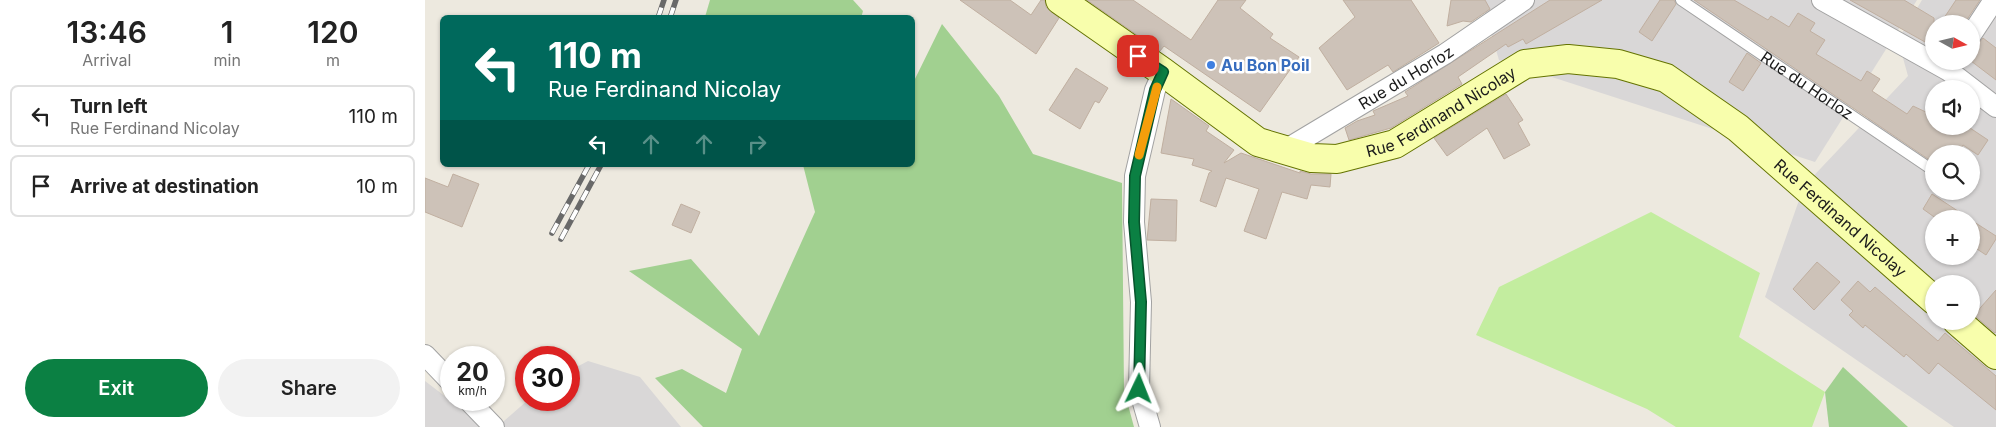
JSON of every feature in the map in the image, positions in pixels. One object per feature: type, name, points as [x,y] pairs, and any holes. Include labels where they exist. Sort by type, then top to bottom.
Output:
[{"type":"street","name":"Rue Ferdinand Nicolay","points":[[1060,0],[1163,72],[1258,142],[1312,158],[1337,159],[1395,144],[1525,64],[1567,59],[1618,64],[1666,78],[1738,128],[1925,292]]},
{"type":"street","name":"Rue du Horloz","points":[[1285,150],[1445,54],[1524,0]]},
{"type":"street","points":[[1822,0],[1925,52]]},
{"type":"street","points":[[1980,21],[1994,0]]},
{"type":"street","points":[[1956,70],[1996,107]]},
{"type":"street","points":[[1151,427],[1139,389],[1141,302],[1134,222],[1135,176],[1155,90],[1163,72]]},
{"type":"street","points":[[1967,330],[1996,355]]},
{"type":"street","points":[[425,355],[440,371]]},
{"type":"street","points":[[479,411],[494,427]]},
{"type":"lane","name":"Rue du Horloz","points":[[1681,0],[1925,165]]},
{"type":"shaded area","points":[[1481,0],[1917,0],[1815,162],[1499,60]]},
{"type":"shaded area","points":[[1922,0],[1996,0],[1996,427],[1954,427],[1765,297],[1804,186],[1908,76],[1898,40]]},
{"type":"shaded area","points":[[588,361],[640,377],[681,427],[497,427],[515,411],[580,411],[580,365]]},
{"type":"shaded area","points":[[425,381],[440,392],[440,411],[464,411],[483,427],[425,427]]},
{"type":"green space","points":[[710,0],[853,0],[863,11],[862,15],[706,15]]},
{"type":"green space","points":[[942,24],[999,96],[1033,154],[1122,183],[1124,390],[1134,427],[703,427],[655,378],[682,369],[726,393],[742,349],[629,271],[691,259],[759,336],[815,212],[804,167],[915,167],[915,79]]},
{"type":"green space","points":[[1651,212],[1760,273],[1739,337],[1825,392],[1812,427],[1676,427],[1647,409],[1476,335],[1499,287]]},
{"type":"green space","points":[[1843,367],[1908,427],[1829,427],[1825,392]]},
{"type":"building","points":[[960,0],[1010,0],[1031,15],[1041,0],[1045,0],[1046,7],[1059,18],[1036,54]]},
{"type":"building","points":[[1087,0],[1133,0],[1191,40],[1218,0],[1246,0],[1240,8],[1273,34],[1270,38],[1299,57],[1260,112],[1164,46],[1160,51]]},
{"type":"building","points":[[1343,0],[1411,0],[1439,43],[1393,72],[1388,65],[1347,90],[1319,48],[1355,17]]},
{"type":"building","points":[[1451,0],[1485,0],[1490,9],[1471,22],[1463,21],[1447,26]]},
{"type":"building","points":[[1550,0],[1602,0],[1526,44],[1523,39],[1508,47],[1506,44],[1458,77],[1462,84],[1391,128],[1349,140],[1345,128],[1357,121],[1375,115],[1373,111],[1408,96],[1405,92]]},
{"type":"building","points":[[1660,0],[1674,0],[1676,4],[1652,41],[1639,32]]},
{"type":"building","points":[[1694,0],[1734,0],[1768,20],[1771,16],[1789,27],[1798,13],[1815,23],[1810,31],[1825,40],[1816,54],[1861,81],[1867,71],[1880,79],[1872,91],[1907,114],[1913,106],[1925,112],[1925,135],[1980,135],[1988,140],[1980,152],[1980,145],[1925,145],[1925,157]]},
{"type":"building","points":[[1850,0],[1904,0],[1929,15],[1925,15],[1925,42]]},
{"type":"building","points":[[1956,0],[1980,0],[1970,15],[1946,15]]},
{"type":"building","points":[[1983,38],[1996,48],[1996,80],[1980,68],[1980,42]]},
{"type":"building","points":[[1747,53],[1761,63],[1743,91],[1729,82]]},
{"type":"building","points":[[1076,68],[1108,88],[1099,103],[1095,101],[1080,129],[1049,110]]},
{"type":"building","points":[[1506,94],[1523,120],[1518,123],[1530,145],[1504,159],[1487,128],[1447,156],[1434,138]]},
{"type":"building","points":[[1171,99],[1209,126],[1206,131],[1234,150],[1224,163],[1241,153],[1300,173],[1300,171],[1311,174],[1331,174],[1330,187],[1311,185],[1307,199],[1282,192],[1266,239],[1244,231],[1259,189],[1226,178],[1216,207],[1200,201],[1209,173],[1212,171],[1192,165],[1194,159],[1161,153]]},
{"type":"building","points":[[453,174],[479,184],[462,227],[425,212],[425,178],[448,187]]},
{"type":"building","points":[[1151,199],[1177,200],[1176,241],[1147,240]]},
{"type":"building","points":[[1928,200],[1941,200],[1956,210],[1925,210],[1923,209]]},
{"type":"building","points":[[681,204],[700,212],[691,233],[672,225]]},
{"type":"building","points":[[1980,226],[1996,236],[1986,255],[1980,251]]},
{"type":"building","points":[[1817,262],[1840,282],[1814,310],[1793,289]]},
{"type":"building","points":[[1858,281],[1870,292],[1875,287],[1938,341],[1945,333],[1996,376],[1996,410],[1938,363],[1929,374],[1906,354],[1904,357],[1865,325],[1863,328],[1849,315],[1853,311],[1841,300]]},
{"type":"building","points":[[1996,290],[1995,333],[1980,320],[1980,308]]},
{"type":"railway","points":[[659,15],[664,0]]},
{"type":"railway","points":[[671,15],[676,0]]},
{"type":"railway","points":[[552,233],[588,167]]},
{"type":"railway","points":[[561,239],[600,167]]},
{"type":"slow traffic","points":[[1139,155],[1157,87]]},
{"type":"place","name":"Au Bon Poil","points":[[1211,65]]},
{"type":"route","points":[[1138,56],[1163,72],[1155,90],[1135,176],[1134,222],[1141,302],[1139,389]]}]
